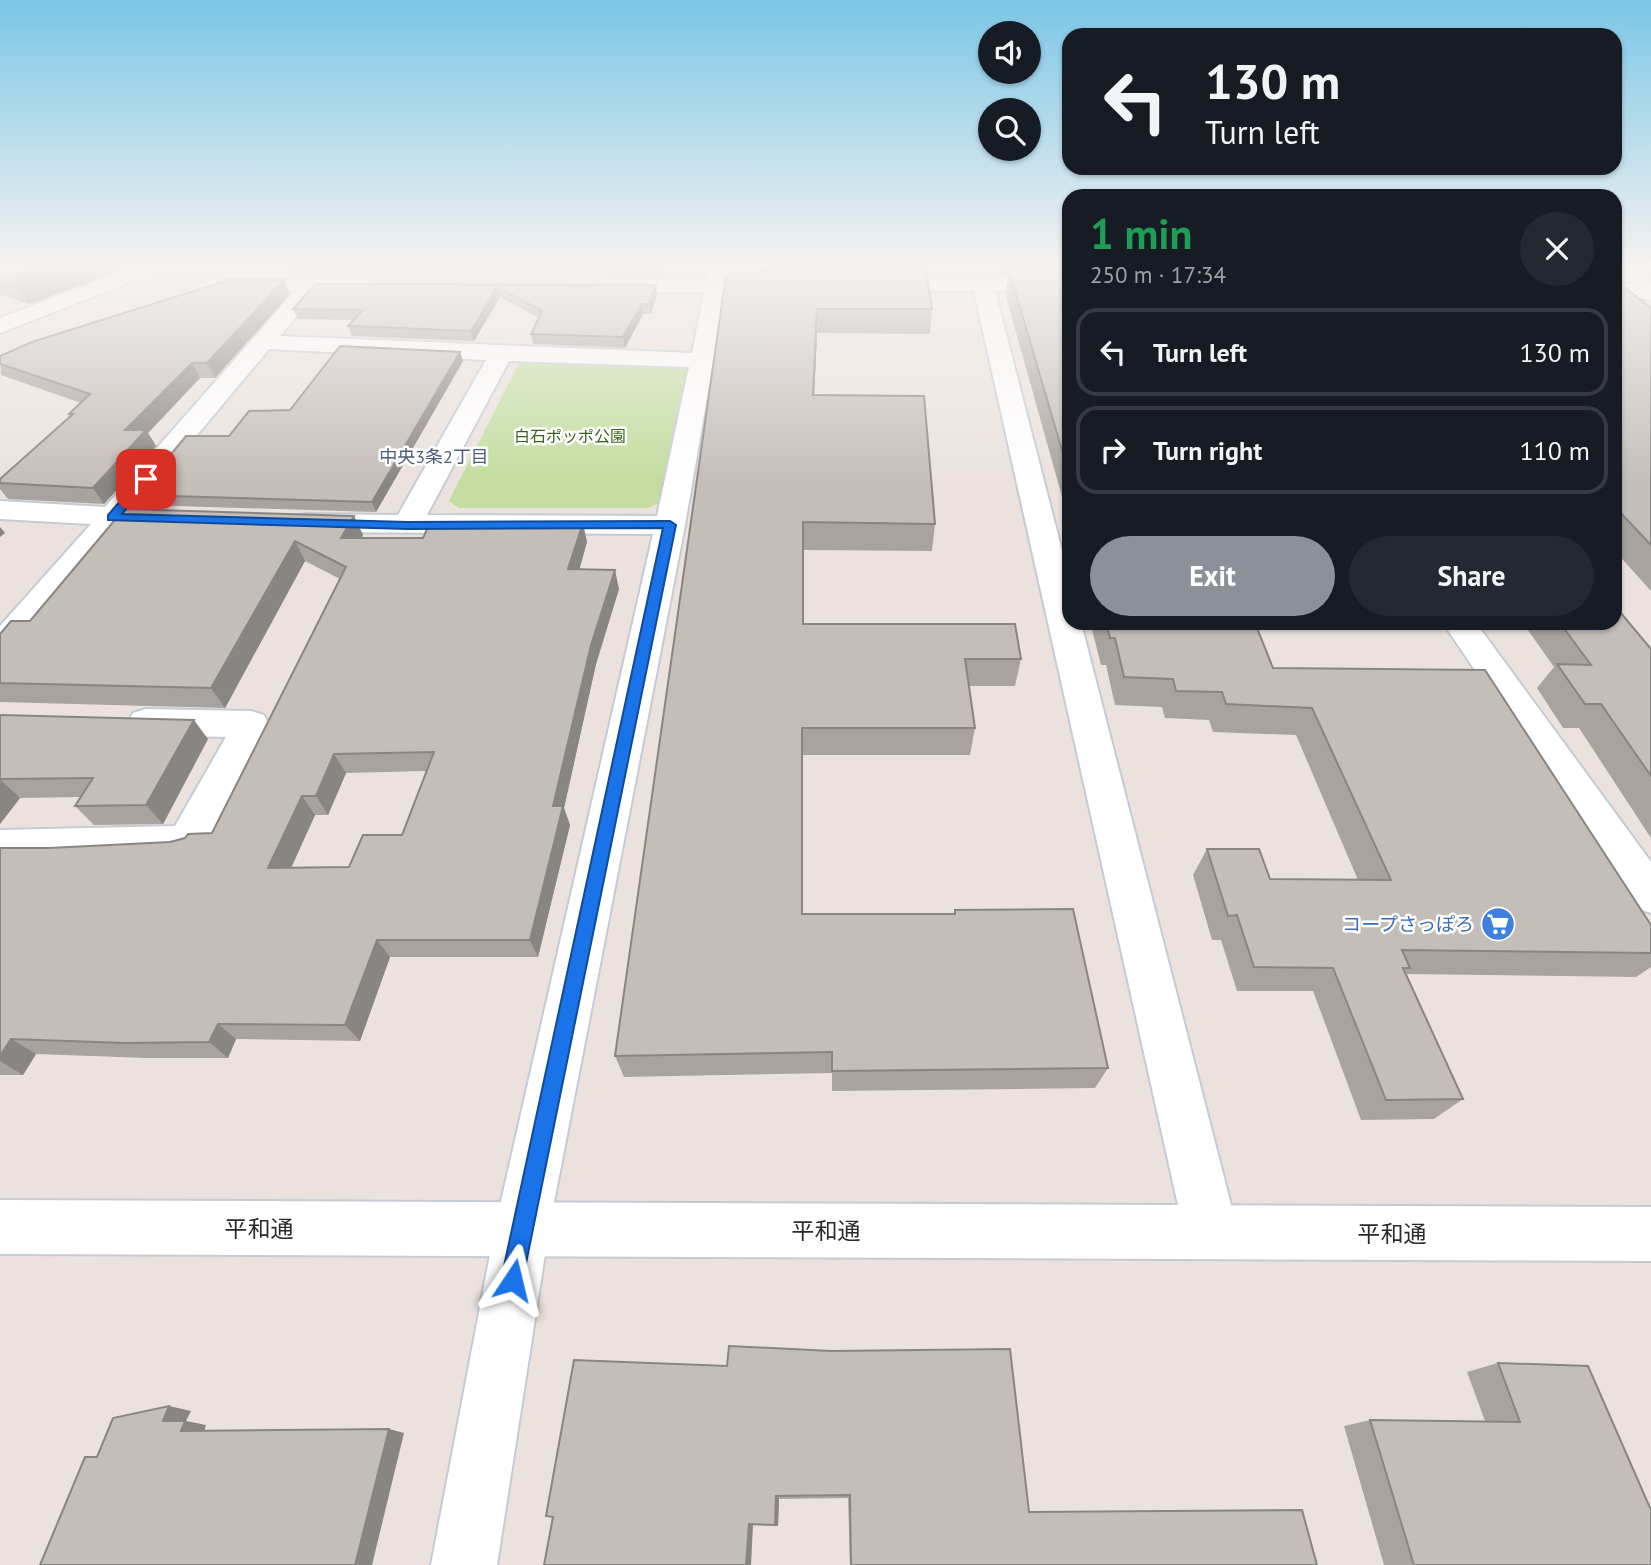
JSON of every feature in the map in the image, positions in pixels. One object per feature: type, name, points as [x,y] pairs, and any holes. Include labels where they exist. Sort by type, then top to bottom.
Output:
[{"type":"street","points":[[0,648],[265,339]]},
{"type":"street","points":[[464,1565],[522,1228],[703,360],[710,339]]},
{"type":"street","points":[[996,339],[1062,612]]},
{"type":"street","points":[[262,342],[501,354],[703,360]]},
{"type":"street","points":[[407,525],[501,354]]},
{"type":"street","points":[[0,510],[112,518],[193,520]]},
{"type":"street","points":[[273,522],[670,525]]},
{"type":"street","points":[[1066,630],[1211,1232]]},
{"type":"street","points":[[1465,630],[1651,895]]},
{"type":"street","points":[[0,847],[187,842],[251,724],[112,721]]},
{"type":"street","name":"平和通","points":[[0,1227],[1651,1234]]},
{"type":"green space","name":"白石ポッポ公園","points":[[519,363],[690,363],[659,503],[648,508],[459,508],[449,501]]},
{"type":"building","points":[[41,339],[229,339],[207,363],[192,363],[125,430],[146,430],[93,488],[0,483],[0,479],[73,414],[69,414],[90,394],[0,364],[0,356]]},
{"type":"building","points":[[717,339],[816,339],[813,395],[924,396],[935,524],[803,522],[803,624],[1015,624],[1021,659],[965,659],[975,728],[802,728],[802,914],[955,914],[955,910],[1073,909],[1108,1068],[832,1071],[832,1052],[615,1056]]},
{"type":"building","points":[[1029,339],[1062,339],[1062,450]]},
{"type":"building","points":[[1622,339],[1651,339],[1651,545],[1622,514]]},
{"type":"building","points":[[340,346],[460,352],[372,502],[137,495],[186,436],[229,436],[249,411],[290,410]]},
{"type":"building","points":[[124,509],[354,516],[341,538],[423,538],[430,523],[583,523],[568,569],[615,570],[591,645],[553,806],[563,806],[530,940],[377,940],[345,1025],[218,1024],[209,1042],[125,1043],[11,1039],[0,1056],[0,848],[170,842],[185,838],[188,834],[212,833],[346,567],[295,541],[211,688],[0,683],[0,634],[11,621],[30,621]],"holes":[[[434,752],[402,835],[363,835],[349,867],[268,868],[302,796],[316,796],[334,754]]]},
{"type":"building","points":[[1622,614],[1651,649],[1651,776],[1601,704],[1585,704],[1557,664],[1591,665],[1565,630],[1622,630]]},
{"type":"building","points":[[1108,630],[1258,630],[1273,668],[1485,670],[1651,925],[1651,953],[1402,950],[1410,968],[1403,968],[1463,1099],[1386,1100],[1333,968],[1254,967],[1237,915],[1228,916],[1207,849],[1259,849],[1270,879],[1391,880],[1312,708],[1226,704],[1222,692],[1176,691],[1173,679],[1124,677],[1115,638],[1110,638]]},
{"type":"building","points":[[0,715],[194,720],[146,805],[75,806],[93,778],[0,779]]},
{"type":"building","points":[[729,1346],[831,1351],[1010,1349],[1029,1512],[1302,1510],[1317,1565],[851,1565],[850,1495],[776,1496],[775,1525],[749,1524],[746,1565],[544,1565],[553,1517],[546,1516],[574,1360],[727,1366]]},
{"type":"building","points":[[1498,1363],[1588,1366],[1651,1510],[1651,1565],[1414,1565],[1370,1420],[1520,1422]]},
{"type":"building","points":[[169,1406],[163,1421],[185,1421],[181,1431],[389,1429],[355,1565],[40,1565],[85,1457],[97,1457],[113,1418]]},
{"type":"place","name":"コープさっぽろ","points":[[1498,924]]},
{"type":"district","name":"中央3条2丁目","points":[[434,456]]},
{"type":"route","points":[[146,479],[112,518],[407,525],[670,525],[513,1280]]}]
